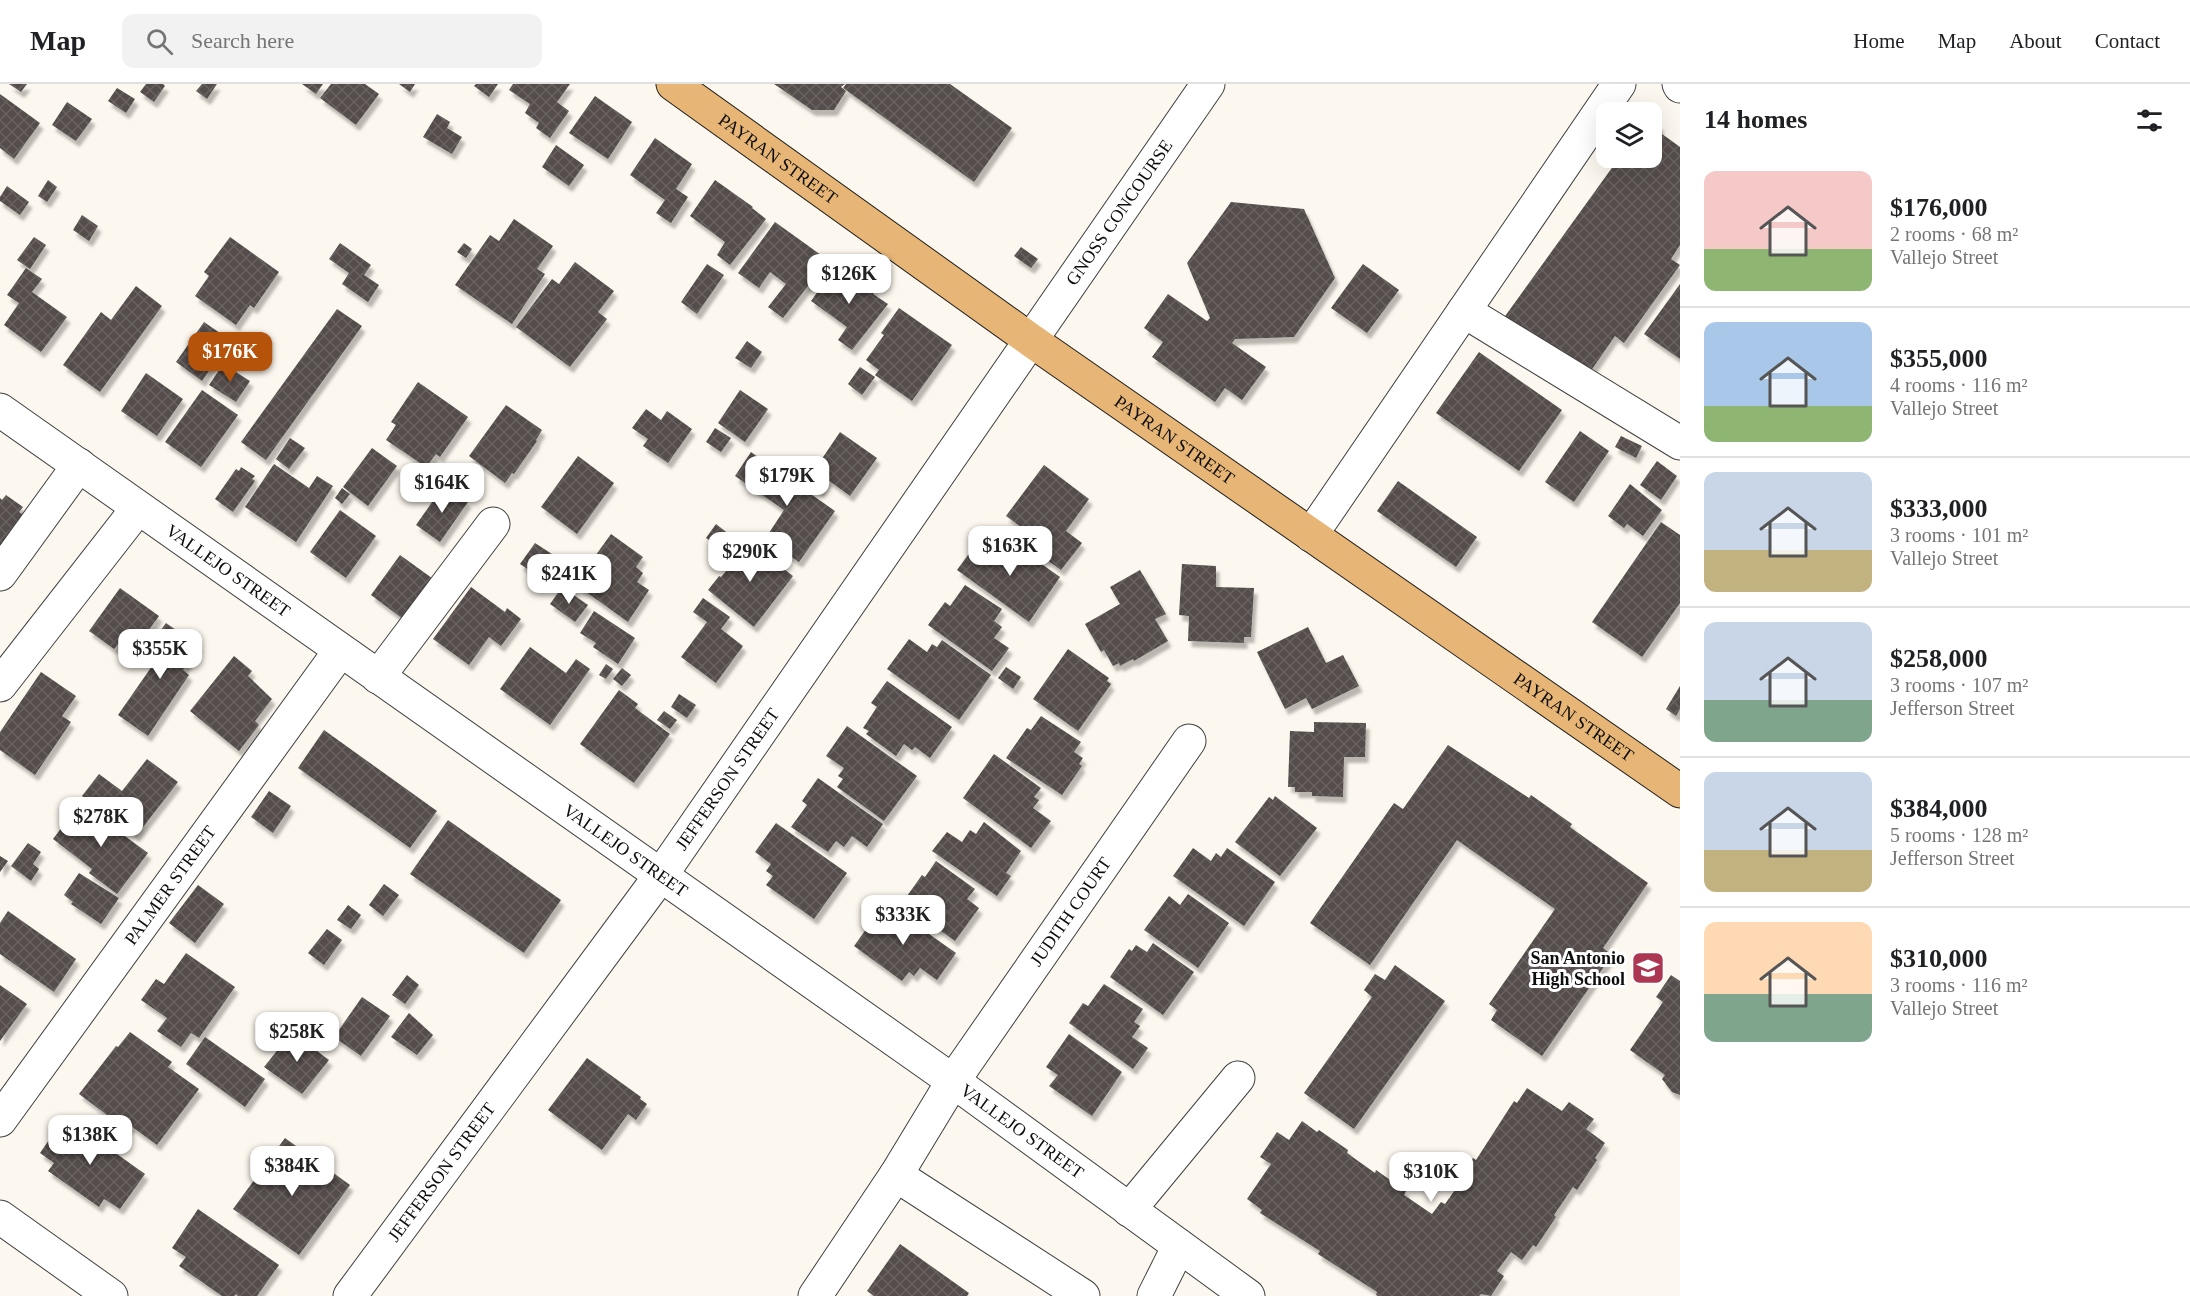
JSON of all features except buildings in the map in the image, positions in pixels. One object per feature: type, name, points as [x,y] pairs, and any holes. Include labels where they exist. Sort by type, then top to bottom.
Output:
[{"type":"main road","name":"PAYRAN STREET","points":[[673,84],[1032,341],[1680,790]]},
{"type":"street","name":"GNOSS CONCOURSE","points":[[1032,341],[1208,84]]},
{"type":"street","points":[[1311,535],[1619,84]]},
{"type":"street","points":[[1464,310],[1680,443]]},
{"type":"street","name":"JEFFERSON STREET","points":[[350,1296],[661,875],[1032,341]]},
{"type":"street","name":"VALLEJO STREET","points":[[0,410],[953,1081],[1248,1296]]},
{"type":"street","points":[[0,574],[79,465]]},
{"type":"street","points":[[0,685],[138,508]]},
{"type":"street","points":[[378,677],[493,524]]},
{"type":"street","name":"PALMER STREET","points":[[0,1120],[340,651]]},
{"type":"street","name":"JUDITH COURT","points":[[815,1296],[896,1175],[953,1081],[1189,741]]},
{"type":"street","points":[[1129,1210],[1238,1078]]},
{"type":"street","points":[[896,1175],[1083,1296]]},
{"type":"street","points":[[0,1217],[111,1296]]},
{"type":"street","points":[[1154,1296],[1179,1246]]},
{"type":"place","name":"San Antonio High School","points":[[1648,968]]}]
